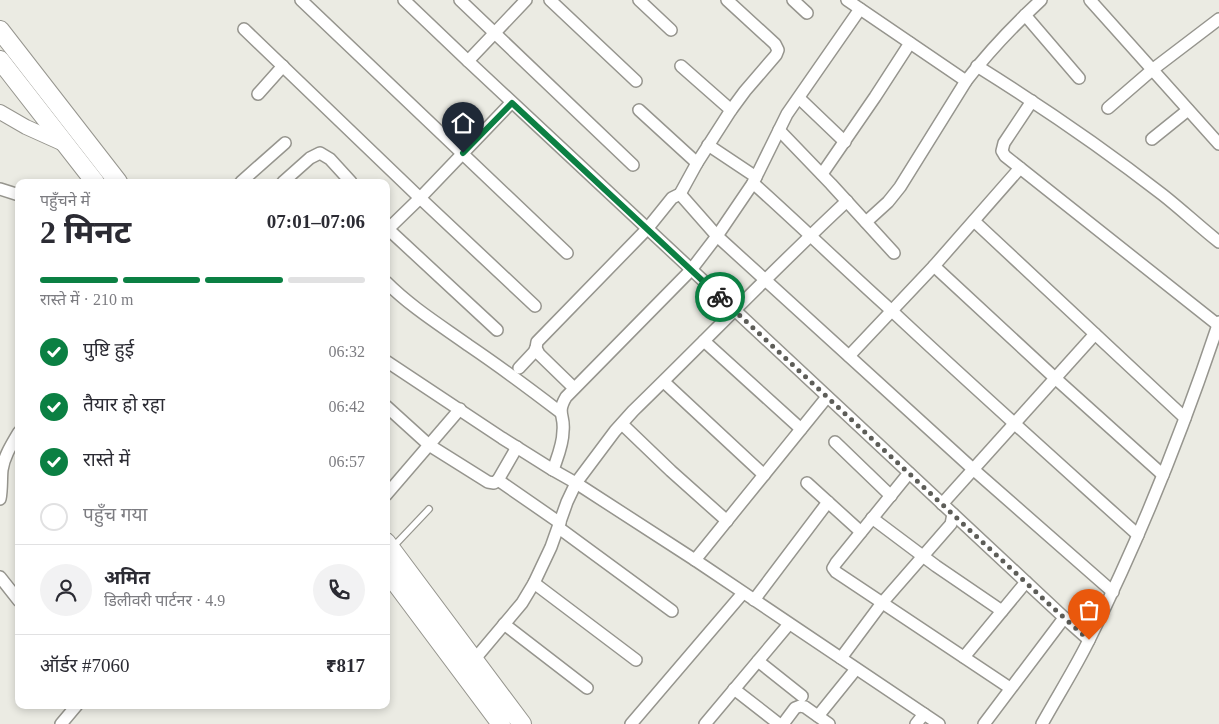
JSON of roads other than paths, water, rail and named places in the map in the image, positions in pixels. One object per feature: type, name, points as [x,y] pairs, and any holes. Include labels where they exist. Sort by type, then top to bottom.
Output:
[{"type":"main road","points":[[0,30],[116,179]]},
{"type":"main road","points":[[0,60],[93,179]]},
{"type":"main road","points":[[390,546],[522,724]]},
{"type":"main road","points":[[390,575],[501,724]]},
{"type":"street","points":[[301,0],[568,253]]},
{"type":"street","points":[[404,0],[734,311],[1089,640]]},
{"type":"street","points":[[460,0],[633,165]]},
{"type":"street","points":[[468,61],[526,0]]},
{"type":"street","points":[[550,0],[636,81]]},
{"type":"street","points":[[639,0],[671,30]]},
{"type":"street","points":[[519,368],[534,352],[537,342],[647,229],[672,198],[680,194],[697,163],[731,110],[776,55],[778,50],[775,44],[727,0]]},
{"type":"street","points":[[793,0],[807,14]]},
{"type":"street","points":[[848,0],[966,81]]},
{"type":"street","points":[[866,222],[888,202],[900,187],[977,66],[998,42],[1041,0]]},
{"type":"street","points":[[1090,0],[1219,144]]},
{"type":"street","points":[[553,470],[564,431],[560,412],[561,405],[566,397],[691,270],[717,236],[754,180],[787,114],[860,9]]},
{"type":"street","points":[[1025,15],[1079,78]]},
{"type":"street","points":[[1108,108],[1152,70],[1219,19]]},
{"type":"street","points":[[244,29],[535,306]]},
{"type":"street","points":[[822,174],[910,43]]},
{"type":"street","points":[[258,94],[283,66]]},
{"type":"street","points":[[681,66],[731,110]]},
{"type":"street","points":[[977,66],[1073,129],[1163,195],[1219,242]]},
{"type":"street","points":[[799,98],[845,142]]},
{"type":"street","points":[[1032,101],[1004,144],[1002,151],[1005,156],[1218,323],[1163,475],[1113,592],[1089,640],[1042,724]]},
{"type":"street","points":[[390,227],[512,103]]},
{"type":"street","points":[[639,110],[697,163]]},
{"type":"street","points":[[1152,139],[1188,110]]},
{"type":"street","points":[[0,112],[26,127],[66,145],[80,134]]},
{"type":"street","points":[[779,130],[894,253]]},
{"type":"street","points":[[244,179],[285,143]]},
{"type":"street","points":[[708,145],[754,180],[891,311],[1138,535]]},
{"type":"street","points":[[286,179],[310,158],[320,153],[330,159],[348,179]]},
{"type":"street","points":[[849,356],[934,266],[1020,168]]},
{"type":"street","points":[[0,189],[15,194]]},
{"type":"street","points":[[680,194],[717,236],[974,470],[1113,592]]},
{"type":"street","points":[[474,660],[522,603],[551,547],[576,483],[622,424],[765,280],[847,201]]},
{"type":"street","points":[[974,221],[1185,418]]},
{"type":"street","points":[[390,233],[497,330]]},
{"type":"street","points":[[934,266],[1163,475]]},
{"type":"street","points":[[390,286],[400,296],[498,365],[560,412]]},
{"type":"street","points":[[942,504],[1095,334]]},
{"type":"street","points":[[704,341],[801,429]]},
{"type":"street","points":[[536,348],[539,354],[574,388]]},
{"type":"street","points":[[390,364],[516,448],[576,483],[694,560],[939,724]]},
{"type":"street","points":[[664,382],[764,475]]},
{"type":"street","points":[[694,560],[827,397]]},
{"type":"street","points":[[390,410],[429,445],[488,482],[494,483],[498,480],[516,448]]},
{"type":"street","points":[[390,490],[460,410]]},
{"type":"street","points":[[622,424],[727,521]]},
{"type":"street","points":[[0,499],[2,468],[15,440]]},
{"type":"street","points":[[835,442],[891,496]]},
{"type":"street","points":[[909,474],[860,532],[833,568],[836,572],[1010,688]]},
{"type":"street","points":[[498,480],[560,525],[672,612]]},
{"type":"street","points":[[807,482],[860,532]]},
{"type":"street","points":[[754,600],[828,502]]},
{"type":"street","points":[[841,658],[882,603],[951,524],[953,514]]},
{"type":"street","points":[[872,518],[1002,611]]},
{"type":"street","points":[[0,577],[15,596]]},
{"type":"street","points":[[964,657],[1026,582]]},
{"type":"street","points":[[534,583],[636,660]]},
{"type":"street","points":[[631,724],[743,593]]},
{"type":"street","points":[[984,724],[1064,618]]},
{"type":"street","points":[[504,624],[587,688]]},
{"type":"street","points":[[705,724],[789,624]]},
{"type":"street","points":[[758,661],[802,696]]},
{"type":"street","points":[[818,716],[856,668]]},
{"type":"street","points":[[734,689],[778,724]]},
{"type":"street","points":[[783,724],[795,708],[800,706],[805,707],[829,724]]},
{"type":"street","points":[[60,724],[73,709]]},
{"type":"street","points":[[916,724],[924,714]]},
{"type":"lane","points":[[390,544],[429,509]]}]
